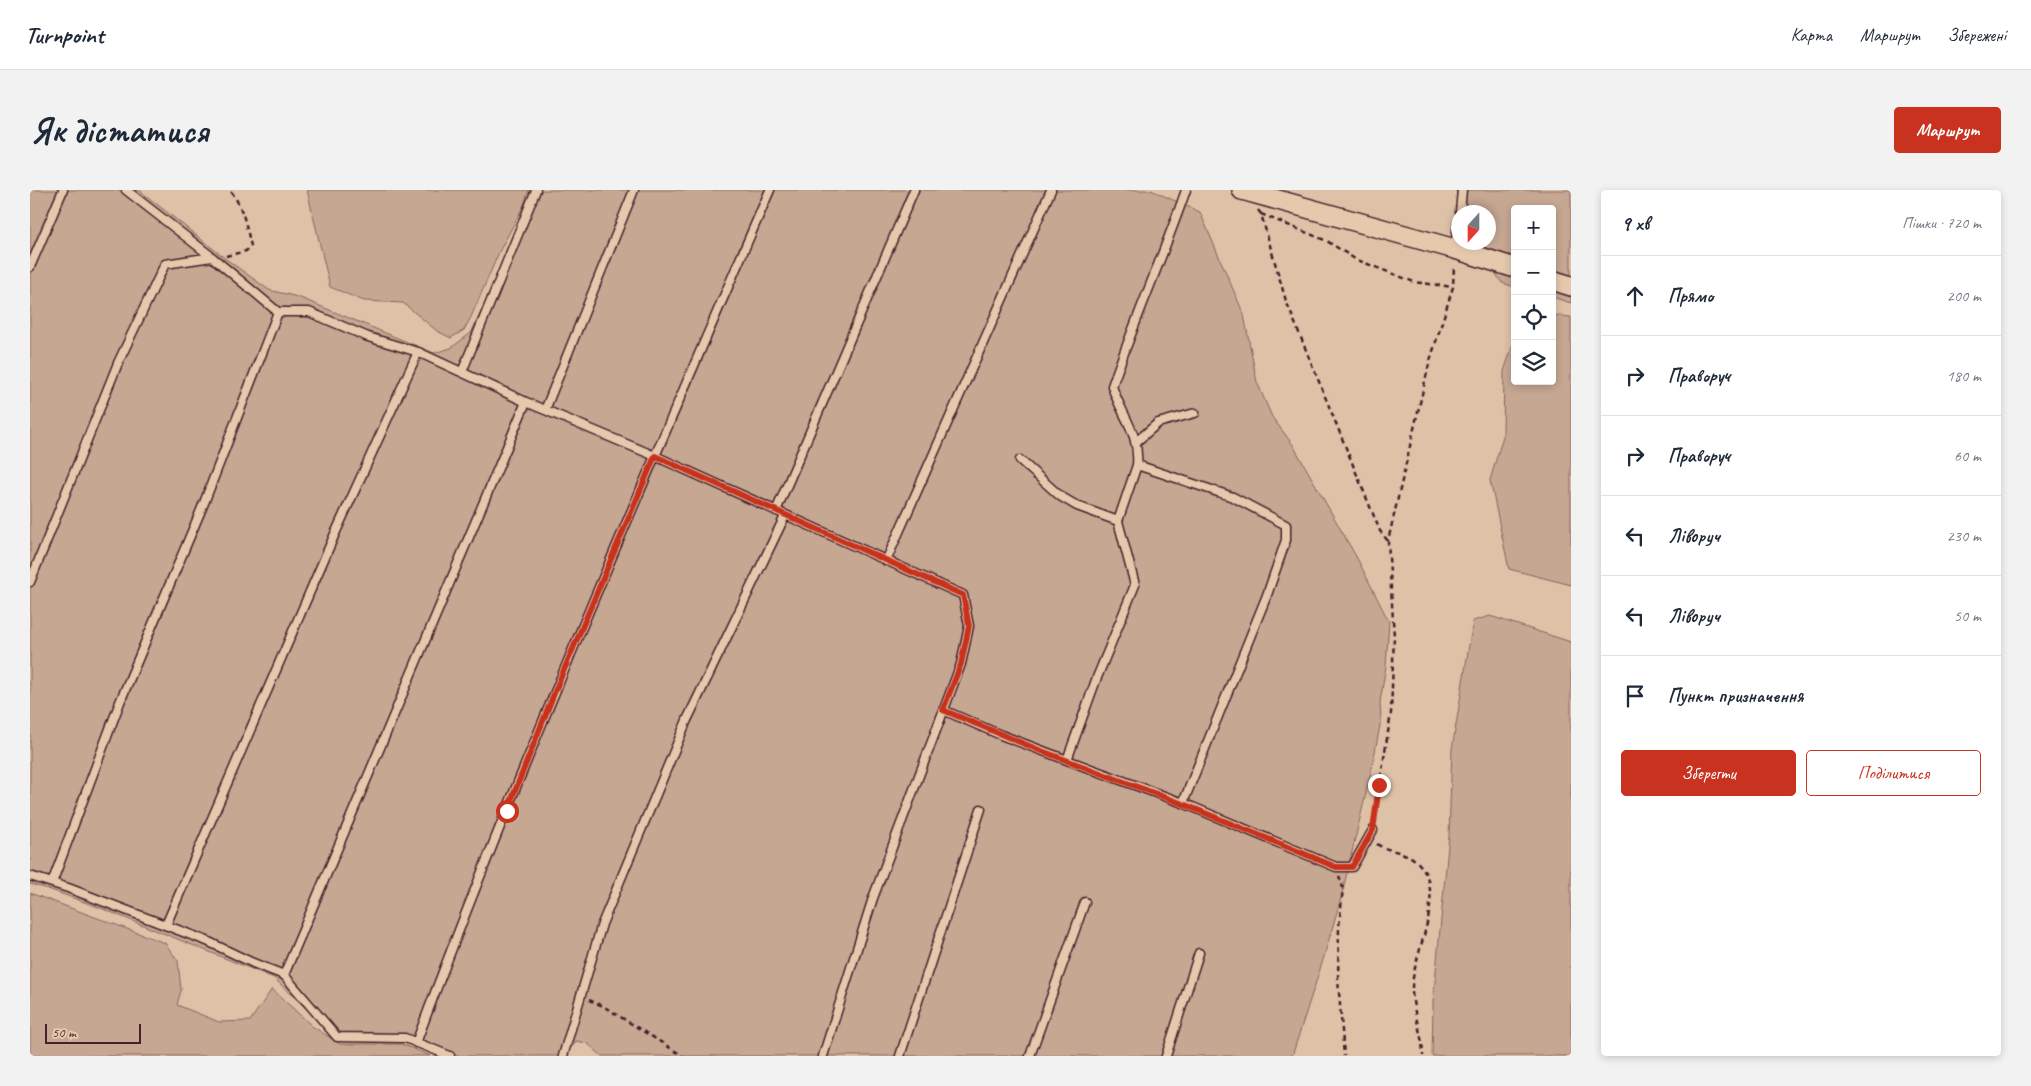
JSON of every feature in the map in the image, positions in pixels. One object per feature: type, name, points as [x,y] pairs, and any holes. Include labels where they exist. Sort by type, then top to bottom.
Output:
[{"type":"street","points":[[1242,190],[1451,248]]},
{"type":"street","points":[[1458,250],[1511,267]]},
{"type":"street","points":[[1556,281],[1571,286]]},
{"type":"lane","points":[[30,267],[63,190]]},
{"type":"lane","points":[[126,190],[212,257],[278,312],[309,312],[368,337],[418,352],[526,402],[655,456],[963,595],[969,626],[961,664],[873,898],[823,1056]]},
{"type":"lane","points":[[462,372],[536,190]]},
{"type":"lane","points":[[545,410],[634,190]]},
{"type":"lane","points":[[416,1043],[455,940],[555,691],[770,190]]},
{"type":"lane","points":[[776,512],[914,190]]},
{"type":"lane","points":[[886,561],[1051,190]]},
{"type":"lane","points":[[1067,760],[1092,689],[1136,585],[1118,521],[1137,465],[1136,442],[1112,386],[1186,190]]},
{"type":"lane","points":[[1461,205],[1464,192]]},
{"type":"lane","points":[[30,582],[118,363],[165,264],[212,257]]},
{"type":"lane","points":[[52,883],[120,702],[204,503],[278,312]]},
{"type":"lane","points":[[166,925],[334,536],[418,352]]},
{"type":"lane","points":[[284,975],[526,402]]},
{"type":"lane","points":[[1136,442],[1158,423],[1196,413]]},
{"type":"lane","points":[[1020,460],[1060,496],[1077,506],[1118,521]]},
{"type":"lane","points":[[1137,465],[1233,497],[1286,525],[1286,540],[1267,595],[1183,804]]},
{"type":"lane","points":[[563,1056],[602,924],[687,720],[785,516]]},
{"type":"lane","points":[[943,710],[1001,735],[1183,804],[1336,867],[1352,867],[1373,830]]},
{"type":"lane","points":[[900,1056],[981,808]]},
{"type":"lane","points":[[30,876],[166,925],[284,975],[337,1037],[405,1038],[450,1056]]},
{"type":"lane","points":[[1030,1056],[1085,902]]},
{"type":"lane","points":[[1166,1056],[1199,953]]},
{"type":"path","points":[[212,257],[246,251],[251,246],[244,214],[237,199],[230,190]]},
{"type":"path","points":[[1256,208],[1261,214],[1290,310],[1380,531],[1388,541]]},
{"type":"path","points":[[1261,214],[1327,241],[1355,259],[1414,282],[1453,287]]},
{"type":"path","points":[[1423,1056],[1415,1018],[1412,988],[1416,959],[1427,931],[1430,897],[1427,878],[1420,865],[1408,856],[1377,846],[1373,830],[1392,713],[1394,636],[1388,541],[1426,373],[1453,287],[1455,250]]},
{"type":"path","points":[[1336,867],[1343,888],[1339,928],[1338,978],[1344,1056]]},
{"type":"path","points":[[580,996],[603,1006],[683,1056]]},
{"type":"shaded area","points":[[30,190],[139,190],[226,259],[269,290],[298,297],[434,353],[451,348],[471,333],[483,308],[505,275],[541,190],[1151,190],[1200,212],[1244,315],[1257,382],[1272,417],[1293,445],[1358,560],[1389,622],[1386,666],[1380,702],[1381,720],[1372,768],[1341,898],[1292,1056],[602,1056],[587,1043],[576,1041],[573,1046],[559,1056],[441,1056],[403,1042],[338,1040],[327,1032],[315,1017],[274,978],[98,907],[30,884]]},
{"type":"shaded area","points":[[307,190],[529,190],[523,207],[500,250],[471,317],[464,330],[451,338],[437,331],[403,303],[364,301],[330,287]]},
{"type":"shaded area","points":[[1456,190],[1571,190],[1571,303],[1556,298],[1556,205],[1511,205],[1511,286],[1502,283],[1480,250],[1496,250],[1496,205],[1461,205]]},
{"type":"shaded area","points":[[1556,315],[1571,317],[1571,585],[1509,569],[1490,480],[1503,436],[1504,371],[1511,351],[1511,385],[1556,385]]},
{"type":"shaded area","points":[[1490,616],[1571,642],[1571,1056],[1432,1056],[1433,1002],[1449,836],[1452,749],[1473,621]]},
{"type":"shaded area","points":[[30,893],[165,943],[178,961],[181,990],[177,1005],[219,1022],[250,1021],[272,989],[312,1026],[340,1044],[401,1044],[431,1056],[30,1056]]},
{"type":"route","points":[[507,811],[555,691],[655,456],[963,595],[969,626],[961,664],[943,710],[1118,781],[1183,804],[1336,867],[1352,867],[1373,830],[1379,785]]}]
